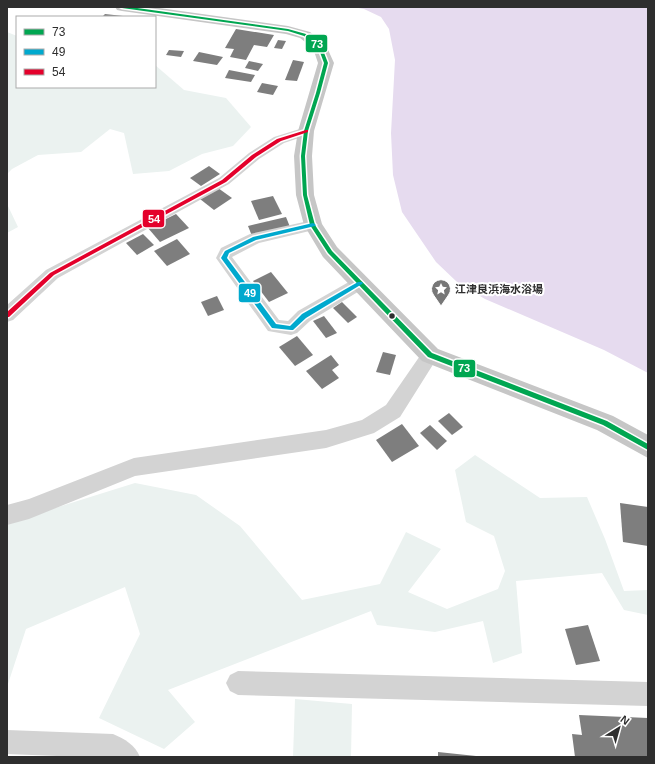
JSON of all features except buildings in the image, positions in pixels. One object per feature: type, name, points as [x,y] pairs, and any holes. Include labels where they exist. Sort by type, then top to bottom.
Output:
[{"type":"main road","points":[[122,7],[268,26],[305,35],[320,46],[326,63],[306,131],[303,156],[305,195],[313,225],[330,252],[430,355],[605,423],[648,447]]},
{"type":"street","points":[[7,315],[52,274],[224,181],[254,156],[279,140],[306,131]]},
{"type":"street","points":[[313,225],[255,238],[227,252],[224,258],[274,326],[291,328],[304,316],[360,283]]},
{"type":"street","points":[[7,515],[29,509],[134,467],[326,438],[367,427],[393,411],[430,355]]},
{"type":"street","points":[[238,683],[648,694]]},
{"type":"street","points":[[7,742],[39,751],[113,746],[128,757]]},
{"type":"shaded area","points":[[353,7],[648,7],[648,373],[604,350],[485,299],[457,282],[436,262],[402,212],[393,175],[391,133],[395,60],[389,29],[381,17],[364,9]]},
{"type":"shaded area","points":[[7,32],[16,36],[16,88],[156,88],[156,66],[184,90],[226,98],[251,127],[233,146],[202,154],[169,171],[133,174],[124,133],[110,129],[81,152],[38,155],[12,169],[7,174]]},
{"type":"shaded area","points":[[7,204],[18,227],[7,233]]},
{"type":"shaded area","points":[[475,455],[540,498],[587,497],[605,539],[624,591],[648,590],[648,615],[624,610],[602,573],[516,581],[522,653],[493,663],[483,621],[435,632],[377,625],[371,611],[168,690],[195,722],[164,749],[99,718],[140,634],[125,587],[26,629],[7,687],[7,523],[135,483],[196,495],[240,526],[302,600],[380,584],[406,532],[441,549],[408,592],[447,609],[498,589],[505,571],[494,536],[466,522],[455,470]]},
{"type":"shaded area","points":[[295,699],[352,704],[351,757],[293,757]]},
{"type":"transit line","name":"73","points":[[122,7],[288,30],[305,35],[320,46],[326,63],[306,131],[303,156],[305,195],[313,225],[330,252],[430,355],[605,423],[648,447]]},
{"type":"transit line","name":"54","points":[[7,315],[52,274],[224,181],[254,156],[279,140],[306,131]]},
{"type":"transit line","name":"49","points":[[313,225],[255,238],[227,252],[224,258],[274,326],[291,328],[304,316],[360,283]]},
{"type":"place","name":"江津良浜海水浴場","points":[[441,306]]}]
